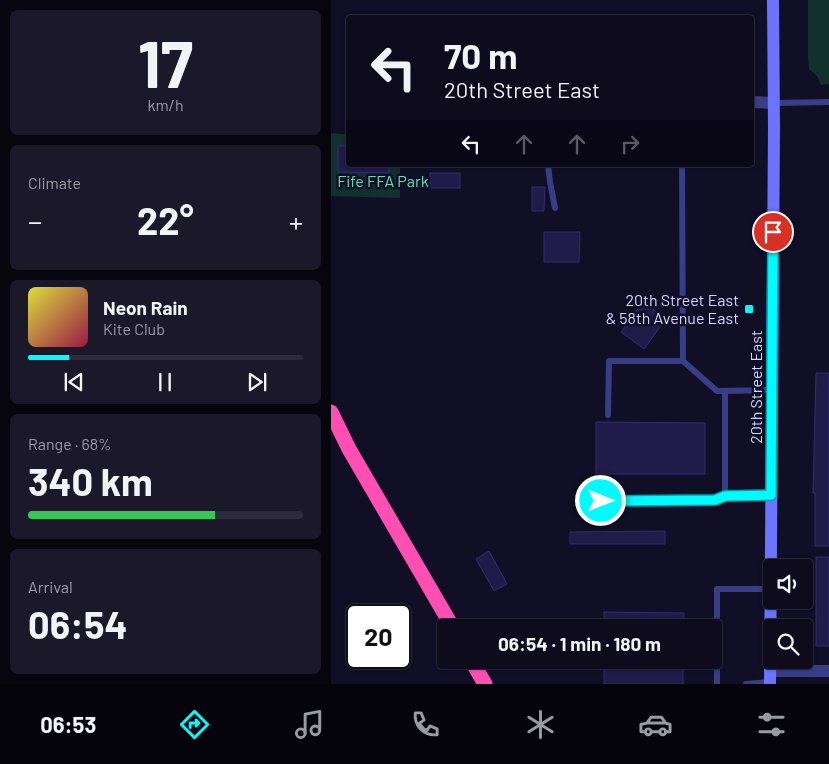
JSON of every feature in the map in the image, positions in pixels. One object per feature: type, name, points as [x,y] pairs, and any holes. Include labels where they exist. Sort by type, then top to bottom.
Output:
[{"type":"highway","points":[[331,412],[349,450],[448,619]]},
{"type":"highway","points":[[476,669],[485,684]]},
{"type":"main road","name":"20th Street East","points":[[771,559],[773,0]]},
{"type":"main road","name":"20th Street East","points":[[770,679],[771,609]]},
{"type":"street","points":[[754,102],[774,102]]},
{"type":"street","points":[[770,679],[829,670]]},
{"type":"lane","points":[[774,102],[829,102]]},
{"type":"lane","points":[[548,167],[555,208]]},
{"type":"lane","points":[[682,167],[683,361]]},
{"type":"lane","points":[[608,415],[609,361],[683,361],[717,391],[772,390]]},
{"type":"lane","points":[[725,391],[725,496]]},
{"type":"lane","points":[[601,501],[715,500],[725,496],[771,495]]},
{"type":"lane","points":[[717,684],[717,589],[763,589]]},
{"type":"lane","points":[[746,684],[770,679]]},
{"type":"green space","points":[[808,0],[829,0],[829,84],[821,85],[817,76],[809,69]]},
{"type":"green space","name":"Fife FFA Park","points":[[331,133],[346,135],[346,167],[400,167],[400,198],[331,196]]},
{"type":"building","points":[[338,146],[346,146],[346,167],[389,167],[389,173],[338,172]]},
{"type":"building","points":[[430,173],[460,173],[460,188],[430,188]]},
{"type":"building","points":[[532,187],[545,187],[544,211],[532,211]]},
{"type":"building","points":[[544,232],[580,232],[579,262],[544,262]]},
{"type":"building","points":[[643,302],[666,319],[644,349],[621,332]]},
{"type":"building","points":[[816,373],[829,373],[829,546],[815,546],[815,493],[813,493]]},
{"type":"building","points":[[596,422],[705,423],[705,474],[596,474]]},
{"type":"building","points":[[665,531],[665,544],[570,544],[570,532]]},
{"type":"building","points":[[489,551],[507,584],[494,591],[476,559]]},
{"type":"building","points":[[816,557],[829,557],[829,646],[816,646]]},
{"type":"building","points":[[604,612],[684,613],[684,619],[604,619]]},
{"type":"building","points":[[604,669],[683,669],[683,684],[604,684]]},
{"type":"place","name":"20th Street East & 58th Avenue East","points":[[749,309]]},
{"type":"route","points":[[601,501],[715,500],[725,496],[771,495],[773,232]]}]
